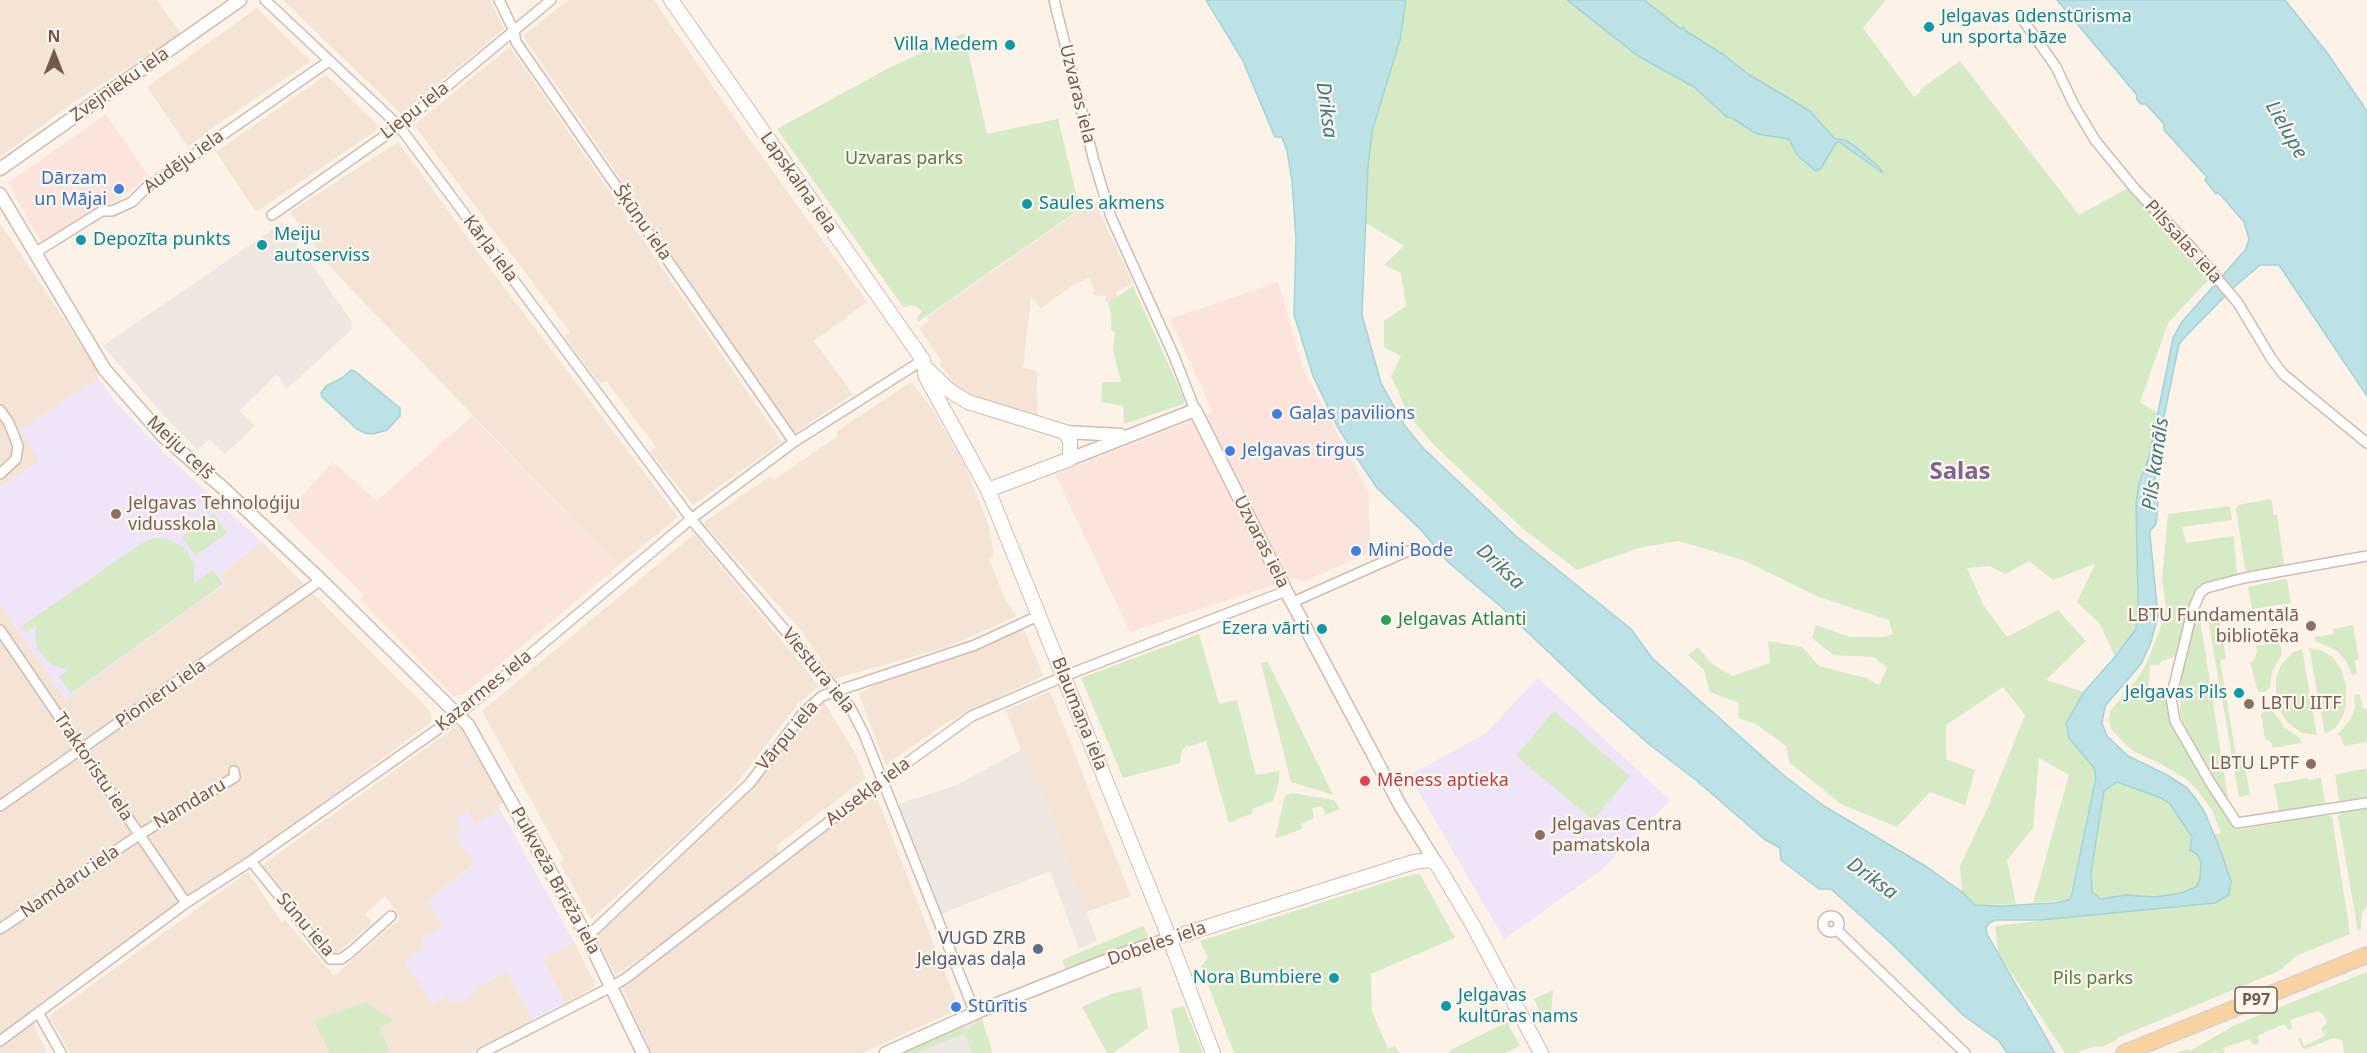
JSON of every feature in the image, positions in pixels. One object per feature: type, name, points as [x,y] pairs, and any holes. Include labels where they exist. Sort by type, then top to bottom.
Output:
[{"type":"main road","name":"Lapskalna iela","points":[[671,0],[923,363],[950,391],[968,402],[1065,432]]},
{"type":"main road","name":"Lapskalna iela","points":[[923,363],[926,377],[988,490],[1070,459]]},
{"type":"main road","points":[[1065,432],[1070,441],[1070,459]]},
{"type":"main road","name":"Blaumaņa iela","points":[[988,490],[1040,615],[1213,1053]]},
{"type":"main road","name":"Dobeles iela","points":[[1169,939],[1414,862],[1429,860],[1436,863]]},
{"type":"main road","name":"Uzvaras iela","points":[[1436,863],[1541,1053]]},
{"type":"main road","name":"P97","points":[[2124,1053],[2147,1049],[2367,955]]},
{"type":"street","name":"Zvejnieku iela","points":[[0,169],[240,0]]},
{"type":"street","name":"Kārļa iela","points":[[266,0],[399,126],[691,519]]},
{"type":"street","name":"Šķūņu iela","points":[[500,0],[514,31],[516,42],[794,442]]},
{"type":"street","name":"Liepu iela","points":[[272,215],[399,126],[551,0]]},
{"type":"street","name":"Uzvaras iela","points":[[1054,0],[1094,161],[1111,216],[1174,356],[1195,410],[1289,597],[1400,805],[1436,863]]},
{"type":"street","name":"Pilssalas iela","points":[[2023,20],[2056,68],[2095,140],[2135,189],[2170,224],[2238,303],[2283,374],[2367,443]]},
{"type":"street","name":"Audēju iela","points":[[37,255],[41,249],[102,211],[112,212],[132,202],[146,188],[329,61]]},
{"type":"street","name":"Meiju ceļš","points":[[0,194],[105,370],[163,436],[223,488],[321,580],[458,715]]},
{"type":"street","name":"Kazarmes iela","points":[[0,1041],[186,903],[251,861],[458,715],[691,519],[794,442],[923,363]]},
{"type":"street","points":[[0,410],[9,423],[18,446],[16,459],[0,474]]},
{"type":"street","name":"Lapskalna iela","points":[[1070,459],[1195,410]]},
{"type":"street","name":"Lapskalna iela","points":[[1065,432],[1105,436],[1131,435]]},
{"type":"street","name":"Viestura iela","points":[[691,519],[850,707],[883,780],[975,1013]]},
{"type":"street","name":"Ausekļa iela","points":[[482,1053],[613,986],[883,780],[972,716],[1064,676],[1289,597],[1408,552]]},
{"type":"street","points":[[2367,556],[2244,578],[2206,588],[2200,593],[2192,612],[2171,698],[2175,721],[2237,823],[2367,803]]},
{"type":"street","name":"Pionieru iela","points":[[0,806],[321,580]]},
{"type":"street","name":"Vārpu iela","points":[[587,937],[750,783],[804,712],[822,696],[975,645],[1040,615]]},
{"type":"street","name":"Traktoristu iela","points":[[0,630],[186,903]]},
{"type":"street","points":[[0,649],[9,643]]},
{"type":"street","name":"Pulkveža Brieža iela","points":[[458,715],[468,725],[587,937],[613,986],[643,1053]]},
{"type":"street","name":"Namdaru","points":[[140,835],[235,777],[234,771]]},
{"type":"street","name":"Namdaru iela","points":[[0,929],[140,835]]},
{"type":"street","name":"Sūnu iela","points":[[251,861],[330,959],[341,959],[351,952],[391,916]]},
{"type":"street","points":[[1837,930],[1965,1053]]},
{"type":"street","name":"Dobeles iela","points":[[886,1053],[975,1013],[1123,954],[1169,939]]},
{"type":"street","points":[[39,1014],[61,1053]]},
{"type":"shaded area","points":[[0,0],[157,0],[181,34],[71,104],[0,157]]},
{"type":"shaded area","points":[[283,0],[490,0],[504,29],[401,114]]},
{"type":"shaded area","points":[[568,0],[654,0],[735,119],[867,302],[814,341],[853,394],[794,434],[523,36]]},
{"type":"shaded area","points":[[257,8],[311,61],[216,125],[188,147],[147,87]]},
{"type":"shaded area","points":[[510,47],[782,442],[693,505],[650,452],[656,447],[606,381],[600,384],[564,336],[570,332],[414,125]]},
{"type":"shaded area","points":[[326,75],[377,124],[377,130],[256,212],[216,152]]},
{"type":"shaded area","points":[[106,114],[149,177],[46,251],[8,183]]},
{"type":"shaded area","points":[[398,142],[514,301],[678,517],[618,566],[331,268],[290,212]]},
{"type":"shaded area","points":[[1097,206],[1133,284],[1116,292],[1119,302],[1105,302],[1106,296],[1093,295],[1094,289],[1089,278],[1075,284],[1041,308],[1031,297],[1023,368],[1034,370],[1038,374],[1036,393],[1038,416],[962,395],[919,328],[929,321],[927,317],[1083,208]]},
{"type":"shaded area","points":[[0,223],[99,372],[98,378],[21,430],[40,461],[0,487]]},
{"type":"shaded area","points":[[282,223],[351,320],[352,329],[287,389],[277,374],[239,411],[255,426],[225,454],[209,439],[198,450],[168,420],[103,346]]},
{"type":"shaded area","name":"Jelgavas tirgus","points":[[1278,282],[1304,371],[1368,491],[1371,552],[1305,581],[1292,579],[1130,632],[1055,474],[1213,412],[1170,319]]},
{"type":"shaded area","name":"Jelgavas Tehnoloģiju vidusskola","points":[[98,378],[113,399],[163,452],[262,542],[220,574],[226,583],[65,699],[0,603],[0,487],[39,461],[20,430]]},
{"type":"shaded area","points":[[911,382],[932,408],[964,464],[989,526],[994,555],[989,559],[1006,602],[1017,616],[947,647],[834,679],[801,630],[703,523],[770,476],[774,480],[838,436],[836,432]]},
{"type":"shaded area","points":[[472,416],[618,566],[463,695],[453,696],[359,599],[364,595],[284,515],[333,462],[377,501]]},
{"type":"shaded area","points":[[694,534],[819,686],[798,704],[736,784],[681,838],[591,919],[560,863],[564,860],[482,711]]},
{"type":"shaded area","points":[[262,542],[429,710],[432,719],[429,724],[317,807],[36,1006],[31,1011],[35,1029],[47,1053],[0,1053],[0,603],[65,699],[225,584],[220,574]]},
{"type":"shaded area","points":[[1023,627],[1043,676],[946,723],[886,765],[859,694],[891,676],[980,648]]},
{"type":"shaded area","name":"Jelgavas Centra pamatskola","points":[[1538,678],[1670,800],[1601,870],[1504,939],[1409,775],[1485,734]]},
{"type":"shaded area","points":[[1050,691],[1131,896],[1086,912],[1043,794],[1021,750],[1006,710]]},
{"type":"shaded area","points":[[823,700],[856,755],[866,778],[776,846],[779,852],[681,930],[616,975],[594,936],[740,799],[790,734]]},
{"type":"shaded area","points":[[457,726],[460,727],[503,802],[498,807],[500,809],[455,836],[475,863],[428,901],[443,926],[422,940],[448,996],[462,1001],[474,989],[507,971],[533,1021],[471,1053],[70,1053],[49,1016],[248,872],[281,922],[285,920],[334,976],[401,918],[385,896],[365,914],[372,923],[335,955],[262,865]]},
{"type":"shaded area","points":[[1021,750],[1043,794],[1097,940],[1079,949],[1050,871],[938,915],[896,805],[957,785]]},
{"type":"shaded area","points":[[875,793],[958,1006],[957,1010],[862,1053],[651,1053],[623,986]]},
{"type":"shaded area","points":[[500,809],[574,942],[542,959],[565,1003],[532,1019],[507,971],[474,989],[475,994],[462,1002],[460,999],[452,1003],[447,996],[433,1004],[404,962],[425,945],[422,940],[443,926],[428,901],[475,864],[455,836],[462,831],[455,818],[468,811],[475,824]]},
{"type":"shaded area","points":[[574,942],[595,983],[592,989],[565,1003],[542,958]]},
{"type":"shaded area","points":[[980,1018],[993,1053],[899,1053]]},
{"type":"green space","points":[[1406,0],[1567,0],[1638,56],[1694,87],[1727,117],[1757,134],[1787,138],[1821,168],[1836,142],[1839,142],[1882,172],[1842,140],[1835,139],[1810,111],[1748,74],[1724,55],[1686,31],[1685,28],[1681,29],[1644,0],[1886,0],[1863,28],[1914,97],[1921,92],[1920,90],[1960,61],[2079,215],[2128,188],[2209,279],[2168,323],[2140,402],[2157,413],[2149,457],[2139,483],[2136,503],[2138,600],[2136,629],[2115,657],[2100,624],[2077,602],[2095,564],[2053,580],[2029,561],[2005,574],[1990,566],[1967,568],[1984,606],[2007,637],[2058,610],[2086,641],[2046,680],[2084,692],[2069,738],[2094,769],[2096,777],[2069,900],[2033,903],[2069,775],[2039,758],[2033,828],[2007,860],[2016,904],[1975,905],[1962,892],[1960,866],[1988,807],[2025,715],[2003,687],[1946,725],[1946,759],[1975,770],[1965,805],[1930,792],[1897,827],[1841,804],[1790,763],[1786,746],[1756,724],[1738,718],[1739,703],[1710,692],[1704,670],[1688,655],[1698,647],[1711,663],[1732,676],[1770,663],[1768,641],[1802,647],[1819,666],[1866,678],[1879,685],[1887,668],[1874,657],[1833,655],[1812,638],[1816,625],[1850,637],[1883,637],[1893,634],[1889,620],[1819,597],[1743,560],[1679,541],[1638,548],[1577,570],[1522,528],[1433,444],[1409,416],[1391,376],[1401,356],[1384,347],[1384,321],[1406,306],[1401,273],[1384,265],[1404,246],[1366,223],[1368,166],[1373,128],[1400,40]]},
{"type":"green space","name":"Uzvaras parks","points":[[964,33],[987,134],[1058,119],[1080,209],[918,322],[917,318],[922,311],[914,305],[903,307],[777,129],[889,68]]},
{"type":"green space","points":[[1133,286],[1185,401],[1183,404],[1124,424],[1123,406],[1101,402],[1102,382],[1121,382],[1113,350],[1115,332],[1111,330],[1111,313],[1108,303]]},
{"type":"green space","points":[[2271,499],[2274,515],[2277,515],[2283,567],[2250,573],[2245,569],[2236,509],[2238,505]]},
{"type":"green space","name":"Pils parks","points":[[2230,506],[2232,520],[2182,527],[2186,543],[2234,536],[2237,575],[2206,582],[2195,591],[2190,602],[2177,656],[2162,661],[2159,665],[2150,665],[2148,695],[2165,697],[2177,730],[2235,823],[2236,830],[2325,815],[2332,817],[2350,934],[2298,955],[2279,971],[2117,1038],[2101,1047],[2095,1046],[2076,1053],[2065,1053],[1998,953],[1995,926],[2222,900],[2220,849],[2214,834],[2221,833],[2212,810],[2186,779],[2133,751],[2111,729],[2109,720],[2110,711],[2137,679],[2146,664],[2164,619],[2166,606],[2162,579],[2168,514]]},
{"type":"green space","points":[[214,514],[227,533],[195,556],[182,537]]},
{"type":"green space","points":[[155,538],[168,539],[185,548],[194,564],[194,583],[213,570],[223,584],[71,693],[59,677],[68,670],[50,664],[38,649],[35,636],[37,625],[26,632],[22,626],[142,543]]},
{"type":"green space","points":[[2287,580],[2291,603],[2252,609],[2248,587]]},
{"type":"green space","points":[[2198,606],[2228,798],[2226,800],[2185,728],[2180,713],[2181,680],[2188,641]]},
{"type":"green space","points":[[2219,617],[2226,659],[2220,660],[2236,754],[2243,753],[2250,795],[2239,797],[2208,619]]},
{"type":"green space","points":[[2353,625],[2359,659],[2355,660],[2357,673],[2352,675],[2346,661],[2337,651],[2314,640],[2315,637],[2334,634],[2333,629]]},
{"type":"green space","points":[[1199,634],[1219,704],[1237,700],[1256,775],[1279,771],[1279,781],[1273,801],[1252,809],[1253,813],[1229,823],[1206,741],[1188,747],[1189,743],[1182,750],[1180,763],[1123,778],[1081,678]]},
{"type":"green space","points":[[2280,642],[2282,654],[2272,672],[2270,687],[2265,692],[2258,692],[2250,662],[2253,662],[2257,652],[2256,646]]},
{"type":"green space","points":[[2309,648],[2320,650],[2333,657],[2341,669],[2346,685],[2346,706],[2342,718],[2335,728],[2325,734]]},
{"type":"green space","points":[[2302,649],[2317,735],[2302,733],[2288,723],[2281,713],[2276,698],[2276,678],[2281,665],[2292,653]]},
{"type":"green space","points":[[1268,662],[1333,795],[1291,782],[1261,663]]},
{"type":"green space","points":[[2360,694],[2363,709],[2367,709],[2367,742],[2344,746],[2341,736],[2337,735],[2350,720],[2355,708],[2354,695]]},
{"type":"green space","points":[[2272,710],[2284,727],[2300,738],[2301,743],[2273,748],[2271,742],[2265,739],[2261,715],[2263,711]]},
{"type":"green space","points":[[1554,711],[1630,776],[1593,820],[1516,756]]},
{"type":"green space","points":[[2367,768],[2367,797],[2339,801],[2335,775]]},
{"type":"green space","points":[[2307,778],[2308,780],[2321,778],[2325,803],[2279,812],[2274,784]]},
{"type":"green space","points":[[2117,782],[2161,798],[2170,804],[2192,837],[2201,862],[2200,879],[2196,887],[2182,893],[2155,897],[2126,895],[2101,899],[2092,892],[2091,873],[2104,791]]},
{"type":"green space","points":[[1292,793],[1334,800],[1340,809],[1325,815],[1322,806],[1312,808],[1314,818],[1301,824],[1302,829],[1275,839],[1284,799],[1286,795]]},
{"type":"green space","points":[[2367,808],[2367,905],[2362,913],[2361,930],[2358,931],[2338,816],[2342,812]]},
{"type":"green space","points":[[1420,874],[1455,938],[1371,974],[1372,1011],[1388,1049],[1395,1046],[1399,1053],[1234,1053],[1201,966],[1208,958],[1200,941],[1406,876]]},
{"type":"green space","points":[[1143,926],[1150,939],[1066,970],[1062,960]]},
{"type":"green space","points":[[2367,972],[2367,1053],[2343,1053],[2342,1040],[2333,1038],[2306,1049],[2302,1048],[2298,1038],[2301,1038],[2304,1046],[2325,1036],[2321,1029],[2327,1020],[2318,1011],[2290,1020],[2292,1028],[2289,1030],[2284,1024],[2257,1036],[2259,1041],[2257,1045],[2252,1044],[2250,1039],[2223,1048],[2225,1053],[2216,1051],[2177,1053],[2188,1049],[2190,1051],[2235,1025]]},
{"type":"green space","points":[[1141,987],[1148,1028],[1113,1053],[1107,1053],[1082,1007],[1111,994]]},
{"type":"green space","points":[[1553,990],[1550,1022],[1544,1022],[1534,999]]},
{"type":"green space","points":[[366,1002],[393,1020],[379,1028],[389,1049],[388,1052],[330,1053],[314,1021]]},
{"type":"green space","points":[[1184,1006],[1203,1053],[1180,1053],[1171,1009]]},
{"type":"green space","points":[[980,1018],[992,1053],[972,1053],[965,1033],[917,1053],[899,1053],[955,1028],[969,1029]]},
{"type":"green space","points":[[1507,1022],[1520,1046],[1505,1053],[1450,1053],[1449,1051]]},
{"type":"water","points":[[1206,0],[1406,0],[1400,40],[1373,128],[1368,166],[1362,315],[1381,383],[1405,426],[1423,448],[1517,537],[1631,629],[1652,658],[1782,774],[1824,806],[1927,867],[1962,892],[1975,905],[2054,903],[2069,900],[2071,897],[2096,777],[2094,768],[2069,738],[2066,723],[2084,692],[2136,629],[2138,600],[2136,503],[2139,483],[2149,457],[2173,338],[2181,323],[2246,249],[2249,239],[2244,222],[2218,192],[2216,194],[2205,180],[2207,177],[2164,130],[2164,124],[2146,104],[2141,104],[2137,100],[2137,95],[2057,0],[2285,0],[2328,54],[2367,111],[2367,396],[2279,265],[2260,265],[2233,288],[2179,344],[2161,431],[2159,461],[2153,489],[2158,503],[2156,524],[2150,531],[2150,535],[2158,616],[2151,642],[2141,664],[2105,706],[2102,723],[2107,736],[2128,756],[2167,775],[2187,788],[2196,799],[2205,813],[2231,881],[2229,895],[2215,903],[2041,920],[1995,920],[1989,923],[1986,928],[1987,934],[2055,1053],[2007,1053],[1999,1041],[1963,1015],[1892,944],[1831,889],[1819,889],[1781,860],[1780,848],[1764,839],[1601,702],[1499,605],[1449,563],[1421,530],[1377,488],[1336,424],[1313,376],[1294,314],[1296,239],[1292,180],[1287,151],[1282,137],[1275,137],[1242,59]],"holes":[[[2117,782],[2161,798],[2170,804],[2192,837],[2190,850],[2197,854],[2201,862],[2200,879],[2196,887],[2182,893],[2155,897],[2126,895],[2101,899],[2092,892],[2091,873],[2104,791]]]},
{"type":"water","points":[[1567,0],[1644,0],[1681,29],[1684,27],[1686,31],[1724,55],[1748,74],[1810,111],[1835,139],[1845,140],[1856,147],[1883,173],[1839,142],[1836,143],[1821,168],[1816,171],[1798,156],[1789,139],[1757,134],[1727,117],[1694,87],[1638,56]]},
{"type":"water","points":[[351,370],[400,408],[400,416],[387,430],[373,434],[357,429],[322,397],[321,393],[326,386],[342,378]]},
{"type":"place","name":"Jelgavas ūdenstūrisma un sporta bāze","points":[[1929,27]]},
{"type":"place","name":"Villa Medem","points":[[1010,45]]},
{"type":"place","name":"Dārzam un Mājai","points":[[119,189]]},
{"type":"place","name":"Saules akmens","points":[[1027,204]]},
{"type":"place","name":"Depozīta punkts","points":[[81,240]]},
{"type":"place","name":"Meiju autoserviss","points":[[262,245]]},
{"type":"place","name":"Gaļas pavilions","points":[[1277,414]]},
{"type":"place","name":"Jelgavas tirgus","points":[[1230,451]]},
{"type":"place","name":"Jelgavas Tehnoloģiju vidusskola","points":[[116,514]]},
{"type":"place","name":"Mini Bode","points":[[1356,551]]},
{"type":"place","name":"Jelgavas Atlanti","points":[[1386,620]]},
{"type":"place","name":"LBTU Fundamentālā bibliotēka","points":[[2311,626]]},
{"type":"place","name":"Ezera vārti","points":[[1322,629]]},
{"type":"place","name":"Jelgavas Pils","points":[[2239,693]]},
{"type":"place","name":"LBTU IITF","points":[[2249,704]]},
{"type":"place","name":"LBTU LPTF","points":[[2311,764]]},
{"type":"place","name":"Mēness aptieka","points":[[1365,781]]},
{"type":"place","name":"Jelgavas Centra pamatskola","points":[[1540,835]]},
{"type":"place","name":"VUGD ZRB Jelgavas daļa","points":[[1038,949]]},
{"type":"place","name":"Nora Bumbiere","points":[[1334,978]]},
{"type":"place","name":"Jelgavas kultūras nams","points":[[1446,1006]]},
{"type":"place","name":"Stūrītis","points":[[956,1007]]},
{"type":"district","name":"Salas","points":[[1960,472]]},
{"type":"water label","name":"Driksa","points":[[1326,110]]},
{"type":"water label","name":"Lielupe","points":[[2286,130]]},
{"type":"water label","name":"Pils kanāls","points":[[2156,464]]},
{"type":"water label","name":"Driksa","points":[[1500,567]]},
{"type":"water label","name":"Driksa","points":[[1872,879]]}]
